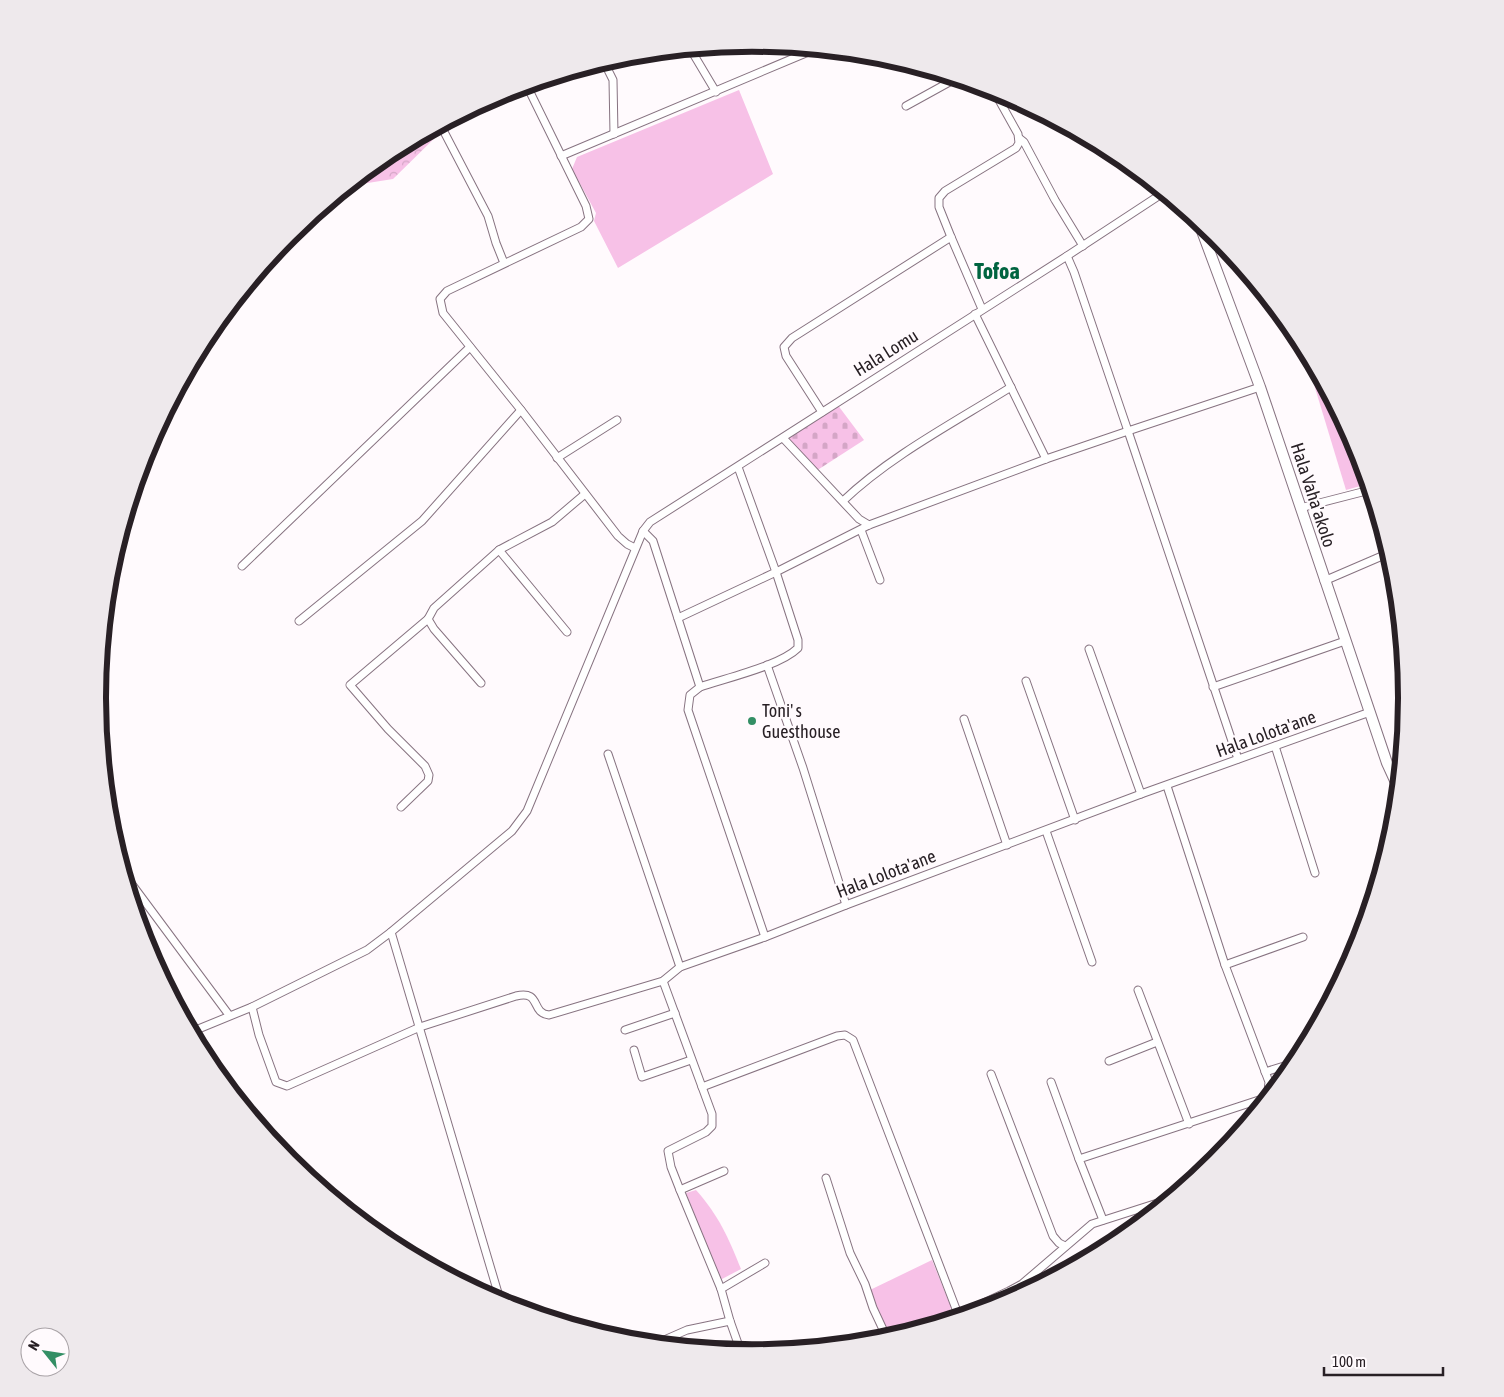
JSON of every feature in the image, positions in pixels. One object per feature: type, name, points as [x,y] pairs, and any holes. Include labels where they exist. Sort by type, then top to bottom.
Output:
[{"type":"main road","name":"Hala Vaha'akolo","points":[[1205,238],[1260,387],[1324,581],[1387,763],[1393,775]]},
{"type":"street","points":[[561,156],[803,55]]},
{"type":"street","points":[[693,56],[716,92]]},
{"type":"street","points":[[608,69],[613,80],[614,134]]},
{"type":"street","points":[[906,106],[947,83]]},
{"type":"street","points":[[530,92],[586,206],[589,219],[581,227],[447,291],[440,299],[443,313],[618,536],[635,548]]},
{"type":"street","points":[[1000,103],[1083,246]]},
{"type":"street","points":[[444,131],[488,216],[504,264]]},
{"type":"street","points":[[982,309],[951,237],[940,207],[939,198],[944,191],[1016,148],[1020,138]]},
{"type":"street","name":"Hala Lomu","points":[[198,1029],[252,1007],[367,950],[512,831],[527,812],[635,548],[643,531],[650,522],[1158,196]]},
{"type":"street","points":[[822,412],[786,356],[784,347],[792,338],[951,237]]},
{"type":"street","points":[[1067,256],[1238,759]]},
{"type":"street","points":[[975,314],[1046,459]]},
{"type":"street","points":[[242,566],[470,347]]},
{"type":"street","points":[[678,618],[869,526],[1046,459],[1260,387]]},
{"type":"street","points":[[843,501],[862,483],[886,465],[1011,388]]},
{"type":"street","points":[[299,621],[422,521],[521,410]]},
{"type":"street","points":[[557,458],[617,420]]},
{"type":"street","points":[[783,438],[859,519],[869,526]]},
{"type":"street","points":[[738,467],[776,572],[798,640],[798,648],[793,653],[767,664],[700,686],[690,696],[688,710],[765,937]]},
{"type":"street","points":[[1300,508],[1364,492]]},
{"type":"street","points":[[401,808],[428,781],[429,775],[425,766],[388,729],[350,686],[428,619],[434,608],[499,550],[552,522],[585,494]]},
{"type":"street","points":[[861,530],[880,580]]},
{"type":"street","points":[[643,531],[653,541],[700,686]]},
{"type":"street","points":[[499,550],[567,632]]},
{"type":"street","points":[[1324,581],[1382,556]]},
{"type":"street","points":[[428,619],[434,629],[481,683]]},
{"type":"street","points":[[1213,687],[1346,641]]},
{"type":"street","points":[[1089,649],[1141,794]]},
{"type":"street","points":[[767,664],[803,768],[846,905]]},
{"type":"street","points":[[1026,682],[1075,820]]},
{"type":"street","name":"Hala Lolota'ane","points":[[420,1028],[525,994],[533,998],[538,1010],[549,1015],[663,981],[680,968],[1141,794],[1370,712]]},
{"type":"street","points":[[964,719],[1008,845]]},
{"type":"street","points":[[1274,746],[1315,873]]},
{"type":"street","points":[[608,754],[680,968]]},
{"type":"street","points":[[1167,786],[1225,965],[1265,1072],[1268,1088]]},
{"type":"street","points":[[1046,831],[1092,962]]},
{"type":"street","points":[[135,888],[229,1015]]},
{"type":"street","points":[[391,932],[498,1292]]},
{"type":"street","points":[[1225,965],[1303,937]]},
{"type":"street","points":[[663,981],[712,1114],[712,1126],[706,1132],[668,1151],[671,1167],[721,1290],[739,1344]]},
{"type":"street","points":[[1138,990],[1188,1124]]},
{"type":"street","points":[[252,1007],[259,1035],[276,1082],[287,1086],[420,1028]]},
{"type":"street","points":[[625,1030],[675,1013]]},
{"type":"street","points":[[702,1087],[837,1036],[846,1035],[853,1040],[957,1311]]},
{"type":"street","points":[[1109,1061],[1157,1042]]},
{"type":"street","points":[[634,1050],[642,1077],[691,1060]]},
{"type":"street","points":[[1265,1072],[1282,1067]]},
{"type":"street","points":[[991,1074],[1054,1236],[1058,1243],[1065,1246]]},
{"type":"street","points":[[1051,1082],[1103,1220]]},
{"type":"street","points":[[1079,1159],[1258,1100]]},
{"type":"street","points":[[680,1190],[724,1171]]},
{"type":"street","points":[[826,1178],[850,1253],[884,1331]]},
{"type":"street","points":[[1012,1289],[1022,1284],[1092,1224],[1153,1204]]},
{"type":"street","points":[[721,1290],[765,1264]]},
{"type":"street","points":[[667,1339],[687,1330],[730,1321]]},
{"type":"green space","points":[[739,90],[773,174],[618,268],[594,221],[596,213],[572,169],[577,157]]},
{"type":"green space","points":[[440,133],[393,179],[362,184],[393,161]]},
{"type":"green space","points":[[1312,378],[1349,451],[1362,486],[1346,490]]},
{"type":"green space","points":[[837,404],[864,440],[816,471],[787,439]]},
{"type":"green space","points":[[696,1190],[722,1227],[741,1269],[722,1279],[719,1277],[686,1193]]},
{"type":"green space","points":[[932,1260],[951,1307],[948,1314],[887,1330],[870,1290]]},
{"type":"place","name":"Toni' s Guesthouse","points":[[752,721]]},
{"type":"district","name":"Tofoa","points":[[997,271]]}]
